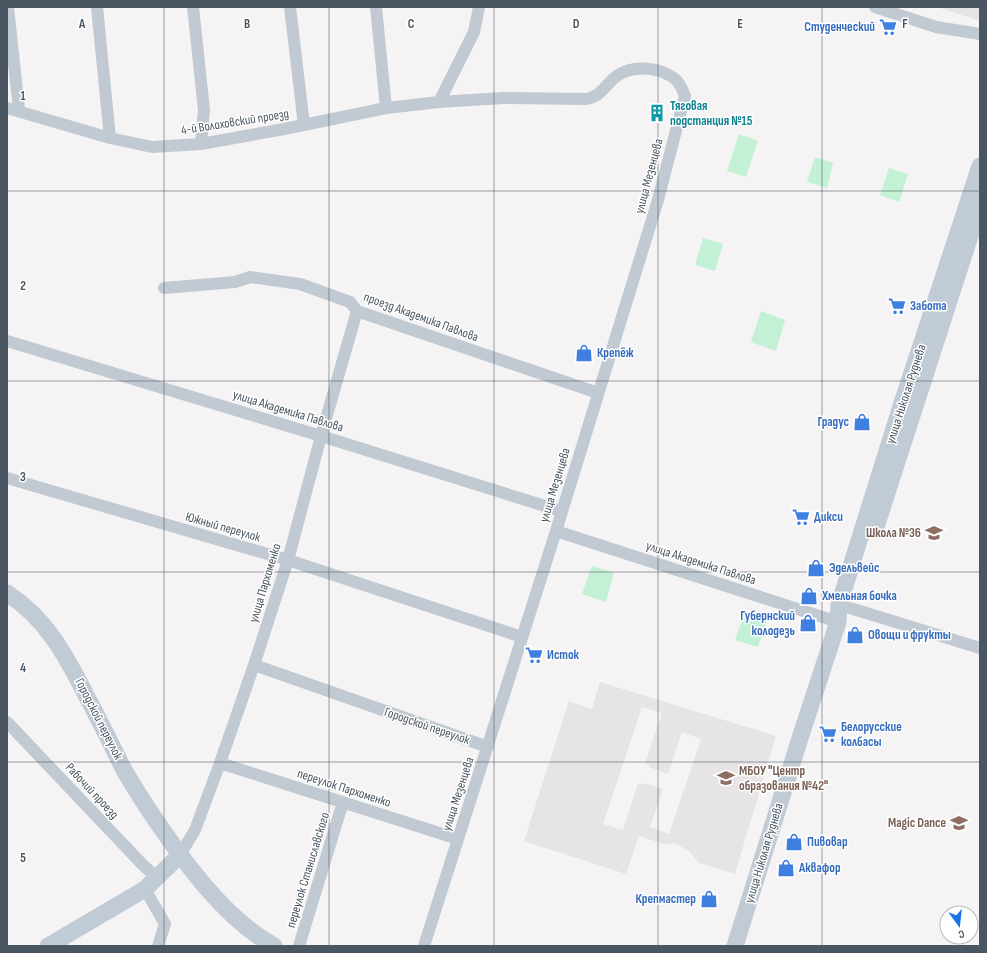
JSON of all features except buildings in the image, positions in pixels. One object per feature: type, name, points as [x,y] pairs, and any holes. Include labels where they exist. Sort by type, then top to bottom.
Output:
[{"type":"street","name":"4-й Волоховский проезд","points":[[8,7],[13,109],[110,138],[152,147],[201,144],[386,108],[439,102],[504,98],[594,97],[614,78],[629,69]]},
{"type":"street","points":[[97,7],[110,138]]},
{"type":"street","points":[[194,7],[204,110],[201,144]]},
{"type":"street","points":[[290,7],[304,125]]},
{"type":"street","points":[[376,7],[386,108]]},
{"type":"street","points":[[439,102],[474,32],[479,7]]},
{"type":"street","points":[[874,7],[936,27],[980,34]]},
{"type":"street","name":"улица Мезенцева","points":[[424,946],[556,531],[658,200],[685,96],[680,84],[672,75],[651,68],[629,69]]},
{"type":"street","name":"улица Николая Руднева","points":[[735,946],[838,622],[839,605],[980,166]]},
{"type":"street","name":"улица Николая Руднева","points":[[838,622],[850,608],[980,205]]},
{"type":"street","name":"проезд Академика Павлова","points":[[164,288],[235,282],[250,277],[300,284],[350,302],[357,311],[598,393]]},
{"type":"street","name":"улица Пархоменко","points":[[180,855],[195,830],[254,665],[288,560],[321,436],[357,311]]},
{"type":"street","name":"улица Академика Павлова","points":[[8,343],[321,436],[561,511]]},
{"type":"street","name":"Южный переулок","points":[[7,478],[288,560],[522,637]]},
{"type":"street","name":"улица Академика Павлова","points":[[556,531],[838,622]]},
{"type":"street","name":"Городской переулок","points":[[7,593],[18,600],[42,622],[66,655],[125,772],[180,855],[205,886],[240,923],[273,946]]},
{"type":"street","points":[[850,608],[980,648]]},
{"type":"street","name":"Городской переулок","points":[[254,665],[488,747]]},
{"type":"street","name":"Рабочий проезд","points":[[7,722],[142,864],[151,884]]},
{"type":"street","name":"переулок Пархоменко","points":[[220,763],[458,839]]},
{"type":"street","name":"переулок Станиславского","points":[[299,946],[343,802]]},
{"type":"street","points":[[48,946],[151,884],[180,855]]},
{"type":"street","points":[[151,884],[165,924],[158,946]]},
{"type":"shaded area","points":[[937,7],[980,7],[980,21]]},
{"type":"shaded area","name":"МБОУ \"Центр образования №42\"","points":[[600,682],[776,736],[735,874],[699,863],[689,851],[674,843],[667,845],[639,836],[626,874],[524,841],[569,701],[592,709]],"holes":[[[642,707],[662,713],[645,763],[649,765],[649,767],[668,774],[682,732],[701,739],[669,834],[650,827],[663,789],[643,783],[642,785],[638,783],[623,830],[603,824]]]},
{"type":"green space","points":[[739,134],[758,141],[746,177],[727,171]]},
{"type":"green space","points":[[815,157],[833,163],[827,188],[807,182]]},
{"type":"green space","points":[[889,168],[908,174],[899,202],[880,195]]},
{"type":"green space","points":[[703,238],[723,244],[715,271],[695,265]]},
{"type":"green space","points":[[761,311],[785,320],[776,351],[751,342]]},
{"type":"green space","points":[[592,566],[614,573],[606,602],[582,594]]},
{"type":"green space","points":[[745,612],[767,620],[758,647],[735,640]]},
{"type":"place","name":"Студенческий","points":[[888,27]]},
{"type":"place","name":"Тяговая подстанция №15","points":[[657,113]]},
{"type":"place","name":"Забота","points":[[897,306]]},
{"type":"place","name":"Крепёж","points":[[584,353]]},
{"type":"place","name":"Градус","points":[[862,422]]},
{"type":"place","name":"Дикси","points":[[801,517]]},
{"type":"place","name":"Школа №36","points":[[934,533]]},
{"type":"place","name":"Эдельвейс","points":[[816,568]]},
{"type":"place","name":"Хмельная бочка","points":[[809,596]]},
{"type":"place","name":"Губернский колодезь","points":[[808,623]]},
{"type":"place","name":"Овощи и фрукты","points":[[855,635]]},
{"type":"place","name":"Исток","points":[[534,655]]},
{"type":"place","name":"Белорусские колбасы","points":[[828,734]]},
{"type":"place","name":"МБОУ \"Центр образования №42\"","points":[[726,778]]},
{"type":"place","name":"Magic Dance","points":[[959,823]]},
{"type":"place","name":"Пивовар","points":[[794,842]]},
{"type":"place","name":"Аквафор","points":[[786,868]]},
{"type":"place","name":"Крепмастер","points":[[709,899]]}]
